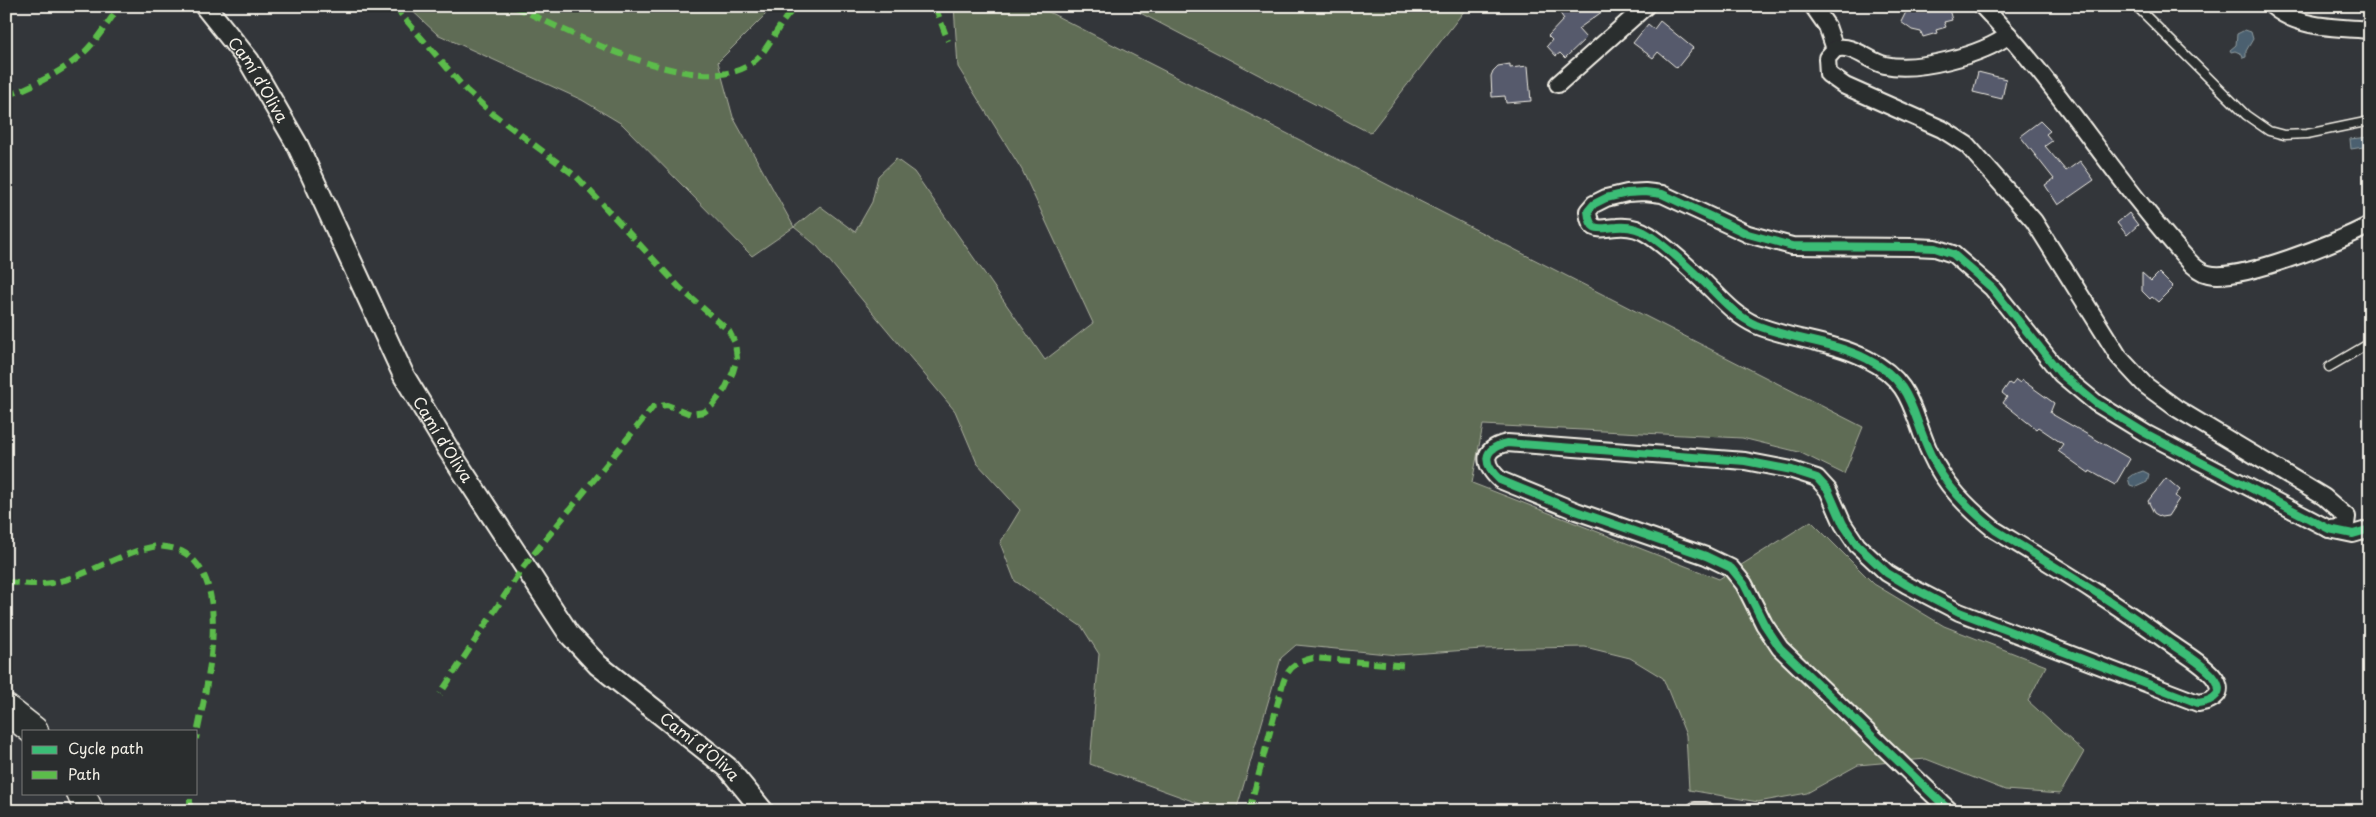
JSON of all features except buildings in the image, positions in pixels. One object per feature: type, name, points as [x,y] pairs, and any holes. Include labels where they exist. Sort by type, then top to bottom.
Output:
[{"type":"highway","points":[[6,709],[33,730]]},
{"type":"highway","points":[[81,794],[88,811]]},
{"type":"street","name":"Camí d’Oliva","points":[[205,6],[249,61],[298,146],[404,376],[448,449],[569,634],[598,665],[727,767],[763,811]]},
{"type":"street","points":[[1558,84],[1646,6]]},
{"type":"street","points":[[1813,6],[1825,21],[1836,50]]},
{"type":"street","points":[[1982,6],[2009,36],[2140,202],[2198,270],[2217,275],[2270,264],[2308,252],[2370,225]]},
{"type":"street","points":[[2272,6],[2283,15],[2305,23],[2370,30]]},
{"type":"street","points":[[2009,36],[1984,50],[1914,66],[1885,65],[1843,46],[1830,53],[1826,66],[1828,74],[1835,80],[1955,136],[1967,145],[1989,168],[2049,243],[2105,336],[2132,372],[2176,408],[2290,475],[2338,508],[2346,517],[2346,524],[2341,528],[2329,528]]},
{"type":"street","points":[[1950,811],[1780,648],[1764,624],[1744,584],[1731,568],[1706,556],[1576,511],[1500,480],[1487,464],[1487,457],[1491,449],[1507,442],[1697,456],[1745,461],[1792,470],[1817,478],[1824,483],[1843,524],[1857,545],[1887,573],[1928,597],[1992,626],[2198,703],[2208,702],[2215,698],[2218,692],[2218,684],[2206,670],[2123,608],[1995,530],[1977,515],[1951,488],[1940,471],[1930,453],[1913,404],[1898,383],[1885,370],[1868,359],[1835,346],[1771,331],[1754,324],[1738,314],[1665,246],[1646,233],[1617,226],[1601,230],[1592,226],[1588,211],[1594,204],[1627,193],[1645,192],[1662,194],[1748,234],[1792,246],[1935,248],[1953,254],[1992,288],[2060,374],[2096,403],[2146,433],[2329,528],[2353,534],[2370,529]]},
{"type":"street","points":[[1695,811],[1706,811]]},
{"type":"lane","points":[[2136,6],[2246,114],[2269,130],[2284,135],[2306,134],[2370,121]]},
{"type":"lane","points":[[2329,367],[2370,343]]},
{"type":"green space","points":[[407,6],[774,6],[718,62],[733,117],[794,227],[752,256],[622,124],[582,100],[437,34]]},
{"type":"green space","points":[[954,6],[1037,6],[1863,427],[1844,474],[1799,452],[1742,438],[1483,425],[1472,483],[1719,579],[1811,521],[1874,584],[1944,626],[2046,666],[2028,701],[2084,752],[2060,794],[2005,790],[1926,759],[1858,765],[1807,793],[1758,802],[1689,790],[1686,735],[1663,678],[1630,658],[1585,647],[1482,649],[1397,655],[1296,645],[1281,658],[1236,811],[1220,811],[1090,764],[1099,654],[1082,627],[1015,581],[1000,543],[1020,510],[977,463],[955,411],[817,246],[794,227],[820,206],[855,232],[872,202],[878,176],[896,159],[914,172],[1045,360],[1093,323],[1022,170],[958,67]]},
{"type":"green space","points":[[1127,6],[1468,6],[1370,133]]},
{"type":"water","points":[[2245,30],[2251,32],[2253,39],[2246,51],[2246,57],[2243,58],[2242,54],[2235,51],[2231,52],[2230,50],[2236,45],[2237,34]]},
{"type":"water","points":[[2369,137],[2370,146],[2351,149],[2350,139]]},
{"type":"water","points":[[2143,471],[2149,474],[2147,482],[2136,487],[2130,485],[2128,478]]},
{"type":"marked path","points":[[6,96],[29,87],[64,68],[92,44],[120,6]]},
{"type":"marked path","points":[[394,6],[466,90],[493,114],[577,177],[680,288],[729,331],[735,343],[737,358],[725,389],[712,406],[704,412],[691,414],[667,405],[653,407],[524,566],[440,694]]},
{"type":"marked path","points":[[514,6],[565,31],[631,58],[665,68],[697,74],[726,73],[749,65],[763,53],[784,20],[797,6]]},
{"type":"marked path","points":[[935,6],[948,41]]},
{"type":"marked path","points":[[6,582],[37,584],[56,582],[80,575],[127,554],[152,547],[167,547],[181,551],[198,565],[208,585],[212,610],[210,666],[198,730]]},
{"type":"marked path","points":[[1249,811],[1283,683],[1290,669],[1302,661],[1313,658],[1408,666]]},
{"type":"marked path","points":[[190,794],[190,811]]},
{"type":"cycle path","points":[[1950,811],[1780,648],[1764,624],[1744,584],[1731,568],[1706,556],[1576,511],[1500,480],[1490,468],[1487,458],[1489,453],[1493,449],[1507,443],[1745,461],[1792,470],[1817,478],[1828,490],[1843,524],[1857,545],[1887,573],[1959,612],[2198,703],[2209,700],[2216,695],[2219,687],[2217,682],[2208,671],[2192,658],[2105,598],[1995,530],[1976,514],[1942,476],[1930,453],[1903,388],[1882,368],[1867,359],[1840,348],[1784,334],[1749,322],[1732,309],[1682,261],[1649,235],[1630,228],[1597,228],[1594,226],[1591,223],[1588,211],[1594,204],[1606,198],[1627,193],[1645,192],[1662,194],[1748,234],[1792,246],[1935,248],[1953,254],[1992,288],[2061,374],[2096,403],[2145,433],[2329,529],[2353,534],[2370,529]]}]
